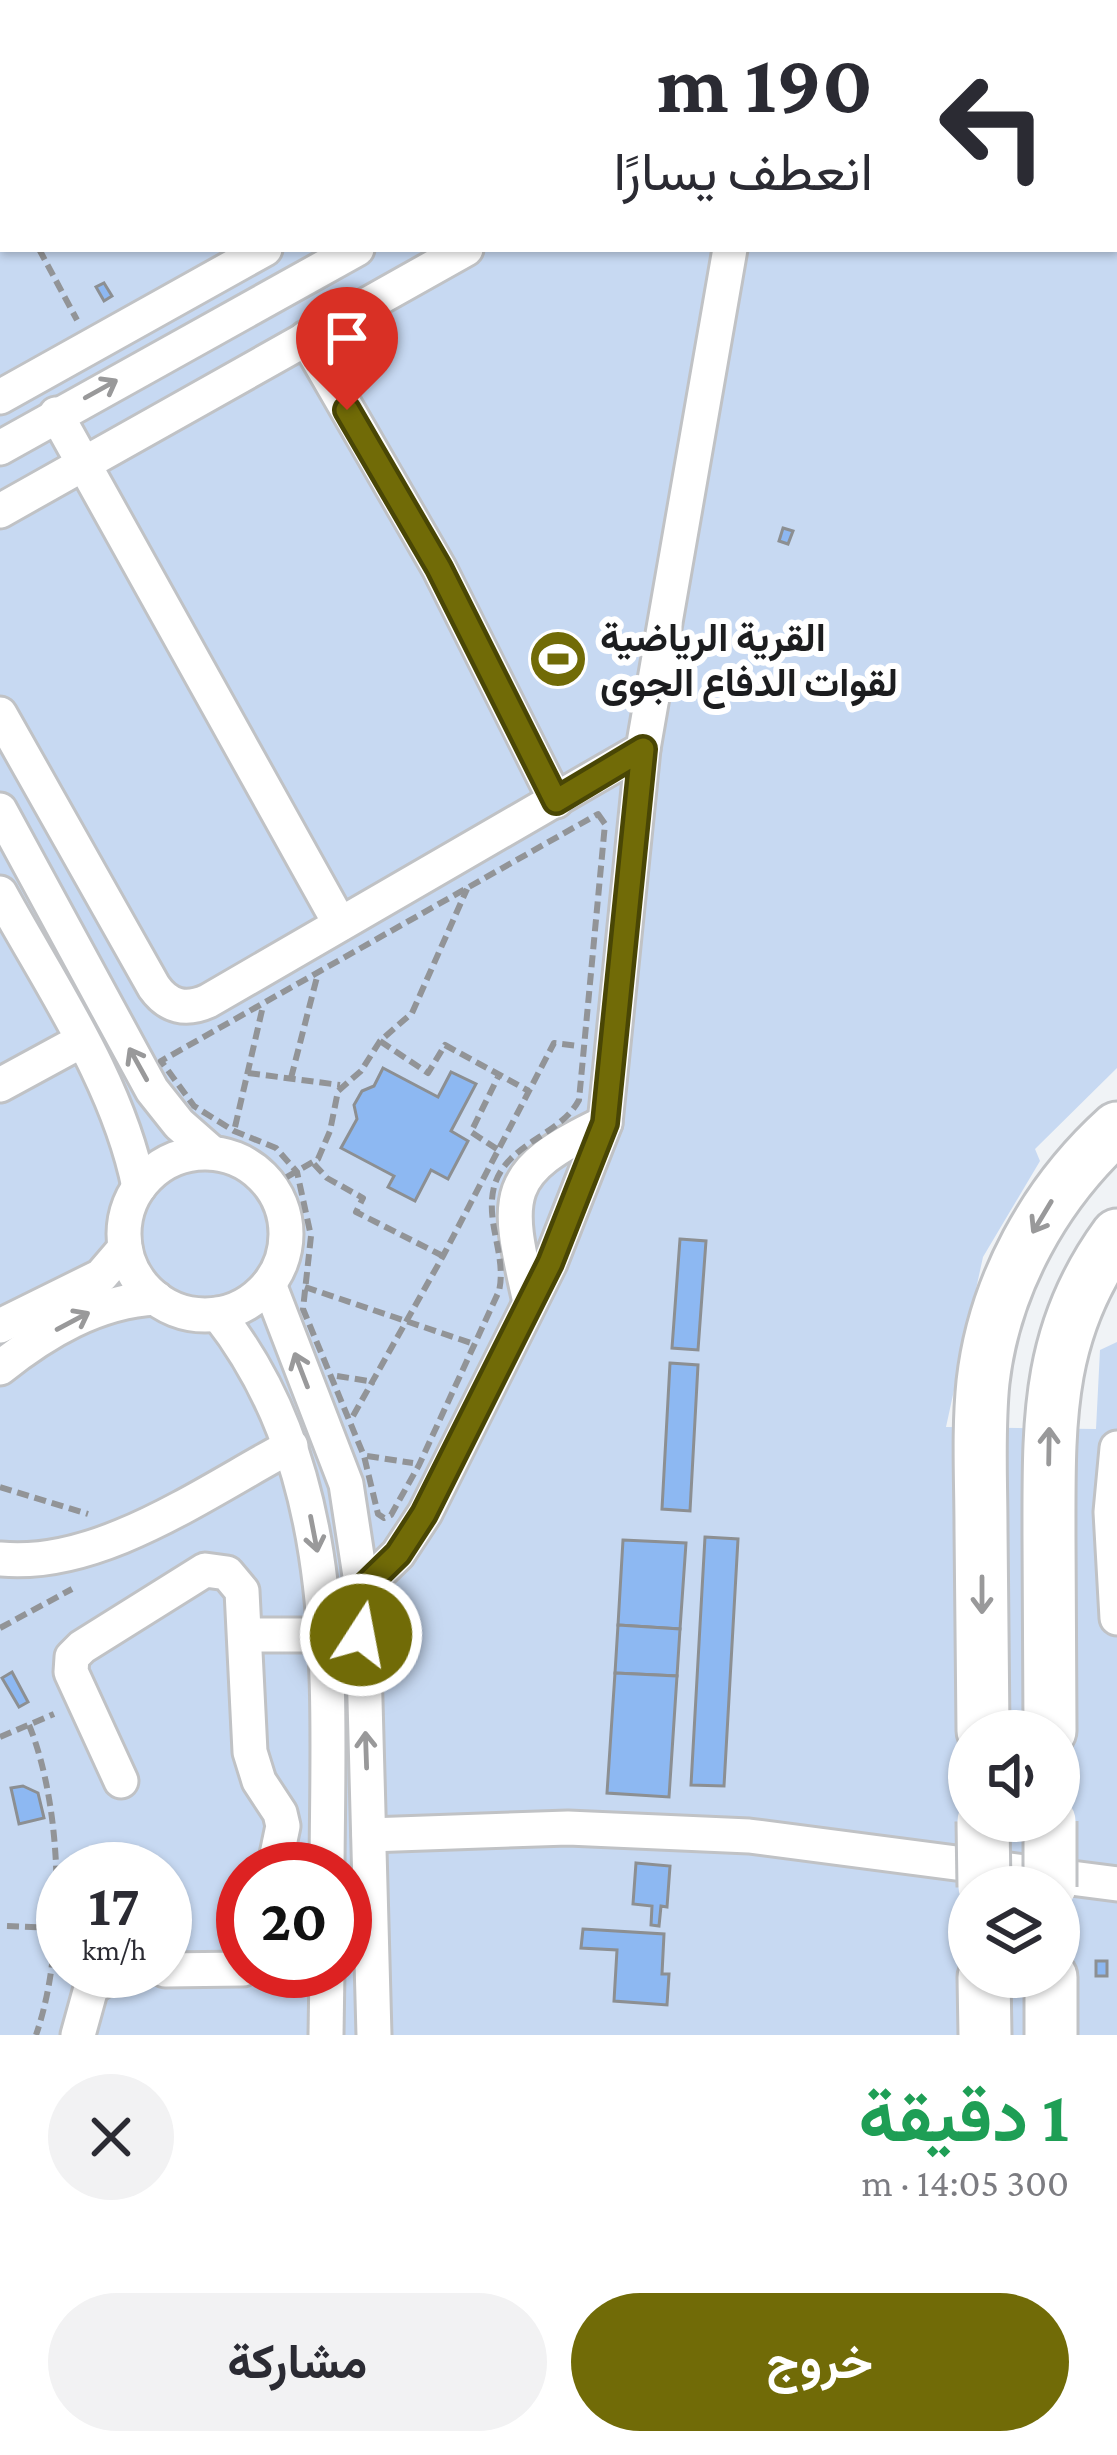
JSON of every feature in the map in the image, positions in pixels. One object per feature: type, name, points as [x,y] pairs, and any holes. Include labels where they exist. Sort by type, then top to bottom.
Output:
[{"type":"highway","points":[[982,1710],[980,1415],[991,1340],[1001,1303],[1033,1233],[1076,1170],[1117,1128]]},
{"type":"highway","points":[[1050,1710],[1051,1398],[1068,1323],[1083,1288],[1117,1235]]},
{"type":"highway","points":[[985,1998],[985,2035]]},
{"type":"highway","points":[[1051,1998],[1051,2035]]},
{"type":"lane","points":[[0,398],[260,252]]},
{"type":"lane","points":[[0,448],[351,252]]},
{"type":"lane","points":[[0,511],[454,252]]},
{"type":"lane","points":[[362,1589],[412,1534],[432,1470],[506,1354],[583,1187],[605,1123],[599,1049],[643,749],[729,252]]},
{"type":"lane","points":[[306,338],[439,568],[556,801]]},
{"type":"lane","points":[[56,413],[340,924]]},
{"type":"lane","points":[[0,714],[133,951],[168,1002],[188,1007],[199,1005],[643,749]]},
{"type":"lane","points":[[0,810],[152,1090],[179,1124],[225,1147],[253,1168],[284,1179],[282,1282],[345,1443],[362,1589],[374,2035]]},
{"type":"lane","points":[[0,893],[121,1123],[139,1187]]},
{"type":"lane","points":[[0,1085],[81,1041]]},
{"type":"lane","points":[[530,1302],[513,1217],[519,1187],[543,1156],[605,1123]]},
{"type":"lane","points":[[225,1147],[184,1156],[159,1168],[139,1187],[125,1216],[125,1248],[133,1270],[156,1298],[190,1314],[218,1314],[282,1282]]},
{"type":"lane","points":[[0,1326],[101,1276],[125,1248]]},
{"type":"lane","points":[[0,1368],[90,1312],[156,1298]]},
{"type":"lane","points":[[218,1314],[252,1361],[291,1446],[319,1559],[326,1635],[327,1842]]},
{"type":"lane","points":[[0,1559],[68,1553],[121,1536],[291,1446]]},
{"type":"lane","points":[[1117,1448],[1111,1512],[1117,1618]]},
{"type":"lane","points":[[121,1781],[71,1672],[76,1651],[205,1570],[227,1573],[242,1591],[250,1752],[259,1781],[280,1813],[280,1842]]},
{"type":"lane","points":[[247,1635],[361,1635]]},
{"type":"lane","points":[[369,1835],[568,1828],[690,1832],[827,1845],[1117,1884]]},
{"type":"lane","points":[[78,2035],[88,1998]]},
{"type":"lane","points":[[326,2035],[327,1998]]},
{"type":"path","points":[[41,252],[91,346]]},
{"type":"path","points":[[225,1147],[161,1061],[592,815],[604,817],[599,1049],[576,1106],[521,1148],[496,1181],[490,1210],[502,1279],[472,1343],[432,1470],[391,1515],[378,1514],[345,1443],[306,1322],[282,1282]]},
{"type":"path","points":[[248,1073],[341,1085],[358,1075],[380,1041],[416,1005],[468,885]]},
{"type":"path","points":[[291,1078],[319,970]]},
{"type":"path","points":[[225,1147],[264,1002]]},
{"type":"path","points":[[380,1041],[428,1072],[445,1046],[529,1091]]},
{"type":"path","points":[[345,1443],[554,1043],[599,1049]]},
{"type":"path","points":[[497,1149],[471,1132],[499,1076]]},
{"type":"path","points":[[284,1179],[314,1164],[330,1131],[341,1085]]},
{"type":"path","points":[[225,1147],[275,1148],[311,1236],[282,1282]]},
{"type":"path","points":[[314,1164],[327,1178],[362,1198],[356,1212],[443,1256]]},
{"type":"path","points":[[282,1282],[506,1354]]},
{"type":"path","points":[[345,1443],[432,1470]]},
{"type":"path","points":[[0,1737],[84,1699]]},
{"type":"path","points":[[29,1725],[53,1803],[53,1842]]},
{"type":"path","points":[[7,1926],[36,1927]]},
{"type":"path","points":[[37,2035],[46,1998]]},
{"type":"shaded area","name":"القرية الرياضية لقوات الدفاع الجوى","points":[[0,252],[1117,252],[1117,1068],[1035,1149],[1040,1161],[983,1257],[946,1427],[1096,1429],[1100,1350],[1117,1342],[1117,2035],[0,2035]]},
{"type":"building","points":[[104,283],[112,296],[104,301],[96,287]]},
{"type":"building","points":[[783,528],[793,531],[788,544],[779,541]]},
{"type":"building","points":[[383,1068],[438,1097],[451,1072],[476,1084],[451,1131],[468,1141],[448,1179],[431,1170],[415,1201],[388,1187],[394,1176],[341,1148],[357,1119],[354,1105],[362,1091],[374,1086]]},
{"type":"building","points":[[680,1239],[706,1241],[698,1350],[672,1348]]},
{"type":"building","points":[[670,1363],[698,1365],[690,1511],[662,1509]]},
{"type":"building","points":[[705,1537],[738,1539],[724,1786],[691,1785]]},
{"type":"building","points":[[623,1540],[686,1543],[680,1629],[618,1625]]},
{"type":"building","points":[[618,1625],[680,1629],[677,1676],[615,1673]]},
{"type":"building","points":[[12,1672],[28,1702],[19,1707],[2,1678]]},
{"type":"building","points":[[615,1673],[677,1676],[669,1797],[607,1793]]},
{"type":"building","points":[[23,1786],[38,1793],[44,1818],[19,1824],[11,1788]]},
{"type":"building","points":[[636,1863],[670,1866],[667,1907],[661,1906],[659,1926],[651,1925],[652,1906],[633,1904]]},
{"type":"building","points":[[583,1929],[664,1934],[662,1974],[669,1974],[667,2005],[614,2001],[617,1950],[581,1948]]},
{"type":"building","points":[[1096,1961],[1107,1961],[1107,1976],[1096,1976]]},
{"type":"place","name":"القرية الرياضية لقوات الدفاع الجوى","points":[[558,659]]},
{"type":"route","points":[[347,410],[439,568],[556,801],[643,749],[605,1123],[550,1263],[424,1514],[398,1554],[362,1589],[361,1635]]}]
